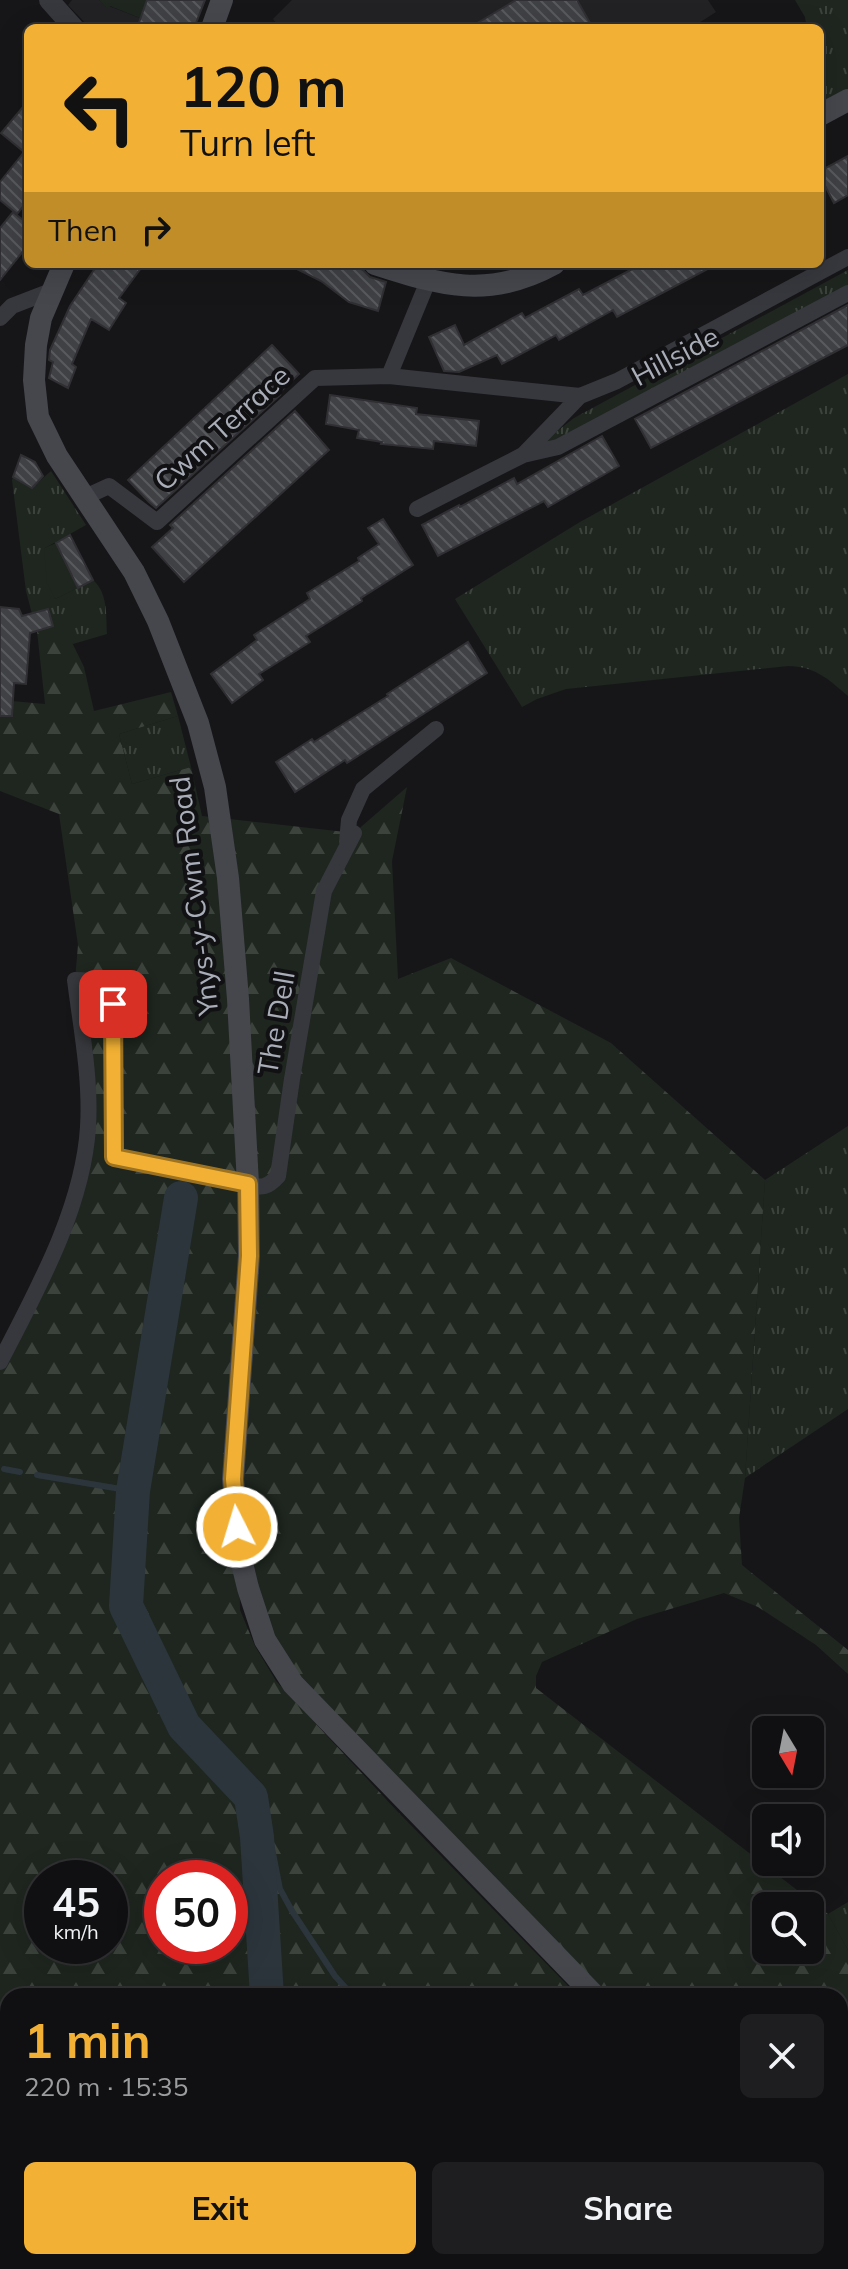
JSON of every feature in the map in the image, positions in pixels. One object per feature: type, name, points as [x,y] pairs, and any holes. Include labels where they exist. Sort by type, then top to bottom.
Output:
[{"type":"main road","points":[[213,24],[222,0]]},
{"type":"main road","points":[[824,113],[848,100]]},
{"type":"main road","name":"Ynys-y-Cwm Road","points":[[62,268],[41,318],[36,345],[34,380],[38,417],[83,498],[134,572],[158,621],[198,723],[215,787],[225,852],[238,999],[248,1184],[249,1256],[233,1479],[239,1551],[248,1588],[265,1640],[293,1684],[587,1988]]},
{"type":"main road","points":[[387,268],[456,286],[494,286],[547,268]]},
{"type":"street","points":[[49,0],[71,24]]},
{"type":"street","name":"Hillside","points":[[523,455],[580,396],[617,381],[848,257]]},
{"type":"street","points":[[389,376],[428,281]]},
{"type":"street","points":[[0,318],[12,306],[51,291]]},
{"type":"street","name":"Hillside","points":[[417,509],[523,455],[558,447],[848,293]]},
{"type":"street","name":"Hillside","points":[[315,378],[389,376],[580,396]]},
{"type":"street","name":"Cwm Terrace","points":[[83,498],[109,486],[157,522],[315,378]]},
{"type":"street","name":"The Dell","points":[[248,1184],[260,1188],[270,1185],[278,1176],[324,891],[350,841],[349,820],[363,789],[436,729]]},
{"type":"street","points":[[0,1362],[67,1220],[81,1176],[88,1127],[88,1085],[75,980],[100,981],[113,990],[114,1157],[248,1184]]},
{"type":"shaded area","points":[[72,0],[99,0],[108,8],[156,24],[86,24],[68,5]]},
{"type":"shaded area","points":[[292,0],[708,0],[716,12],[697,24],[277,24],[273,19]]},
{"type":"green space","points":[[99,0],[161,0],[144,8],[140,18],[110,6],[108,9]]},
{"type":"green space","points":[[795,0],[848,0],[848,91],[824,105],[824,24],[806,24]]},
{"type":"green space","points":[[848,270],[848,286],[557,444],[547,443],[547,439],[574,418]]},
{"type":"green space","points":[[848,374],[848,696],[814,671],[788,666],[566,689],[522,707],[455,599],[580,522]]},
{"type":"green space","points":[[51,471],[86,525],[45,548],[55,599],[93,580],[101,591],[105,605],[107,634],[73,644],[53,626],[48,609],[32,614],[26,591],[12,480],[13,477],[32,488]]},
{"type":"green space","points":[[56,543],[78,588],[55,599],[47,583],[44,548]]},
{"type":"green space","points":[[62,622],[84,667],[94,711],[171,692],[178,716],[119,734],[132,784],[191,767],[202,816],[354,833],[407,787],[392,861],[398,979],[451,958],[611,1043],[765,1180],[745,1478],[739,1518],[742,1565],[848,1650],[848,1674],[816,1645],[758,1607],[724,1593],[637,1619],[542,1662],[536,1676],[536,1688],[752,1855],[752,1876],[779,1876],[800,1892],[752,1892],[752,1964],[824,1964],[824,1911],[848,1950],[848,1988],[587,1988],[293,1684],[239,1556],[240,1610],[255,1646],[276,1681],[397,1811],[570,1988],[0,1988],[0,1360],[41,1279],[85,1155],[75,980],[78,945],[59,814],[0,791],[0,700],[45,704],[37,631]]},
{"type":"green space","points":[[178,716],[191,767],[132,784],[119,734]]},
{"type":"green space","points":[[848,1126],[848,1409],[745,1478],[765,1180]]},
{"type":"green space","points":[[848,1902],[848,1950],[828,1914]]},
{"type":"building","points":[[147,0],[205,0],[196,24],[138,24]]},
{"type":"building","points":[[516,0],[577,0],[591,24],[476,24]]},
{"type":"building","points":[[24,106],[24,152],[1,133]]},
{"type":"building","points":[[24,152],[24,205],[17,214],[0,200],[0,182]]},
{"type":"building","points":[[848,156],[848,195],[834,203],[824,184],[824,169]]},
{"type":"building","points":[[13,212],[24,221],[24,250],[0,280],[0,228]]},
{"type":"building","points":[[95,268],[141,268],[119,298],[126,303],[109,330],[91,319],[72,364],[76,367],[68,388],[49,378],[53,362],[49,360],[50,350],[70,306]]},
{"type":"building","points":[[295,268],[359,268],[370,277],[386,282],[378,311],[349,302],[321,281]]},
{"type":"building","points":[[634,268],[709,268],[617,317],[613,310],[559,340],[556,335],[502,364],[497,355],[459,372],[444,371],[429,337],[455,325],[464,345],[522,313],[525,318],[579,289],[583,295]]},
{"type":"building","points":[[848,305],[848,345],[651,448],[635,419]]},
{"type":"building","points":[[272,345],[299,374],[156,508],[128,480]]},
{"type":"building","points":[[330,395],[417,408],[416,414],[479,421],[476,446],[434,441],[433,449],[381,444],[357,438],[359,430],[326,424]]},
{"type":"building","points":[[295,411],[329,450],[184,582],[152,547],[173,528],[170,525]]},
{"type":"building","points":[[602,436],[619,466],[548,507],[544,501],[438,556],[422,525],[514,478],[517,484]]},
{"type":"building","points":[[21,455],[35,462],[43,476],[32,488],[13,477]]},
{"type":"building","points":[[383,519],[413,565],[306,636],[310,642],[259,674],[263,680],[232,703],[211,674],[257,640],[254,635],[310,599],[307,593],[359,561],[358,558],[379,544],[368,528]]},
{"type":"building","points":[[70,535],[93,580],[78,588],[56,543]]},
{"type":"building","points":[[0,607],[19,609],[22,616],[48,609],[53,626],[30,633],[26,684],[14,683],[12,716],[0,716]]},
{"type":"building","points":[[468,642],[487,673],[347,763],[345,760],[295,792],[276,762],[388,696]]},
{"type":"waterway","points":[[181,1198],[133,1491],[126,1606],[184,1726],[251,1797],[257,1837],[266,1988]]},
{"type":"waterway","points":[[4,1469],[20,1472]]},
{"type":"waterway","points":[[37,1475],[133,1491]]},
{"type":"waterway","points":[[264,1807],[280,1889],[346,1988]]},
{"type":"route","points":[[113,1004],[114,1157],[248,1184],[249,1256],[233,1479],[237,1527]]}]
